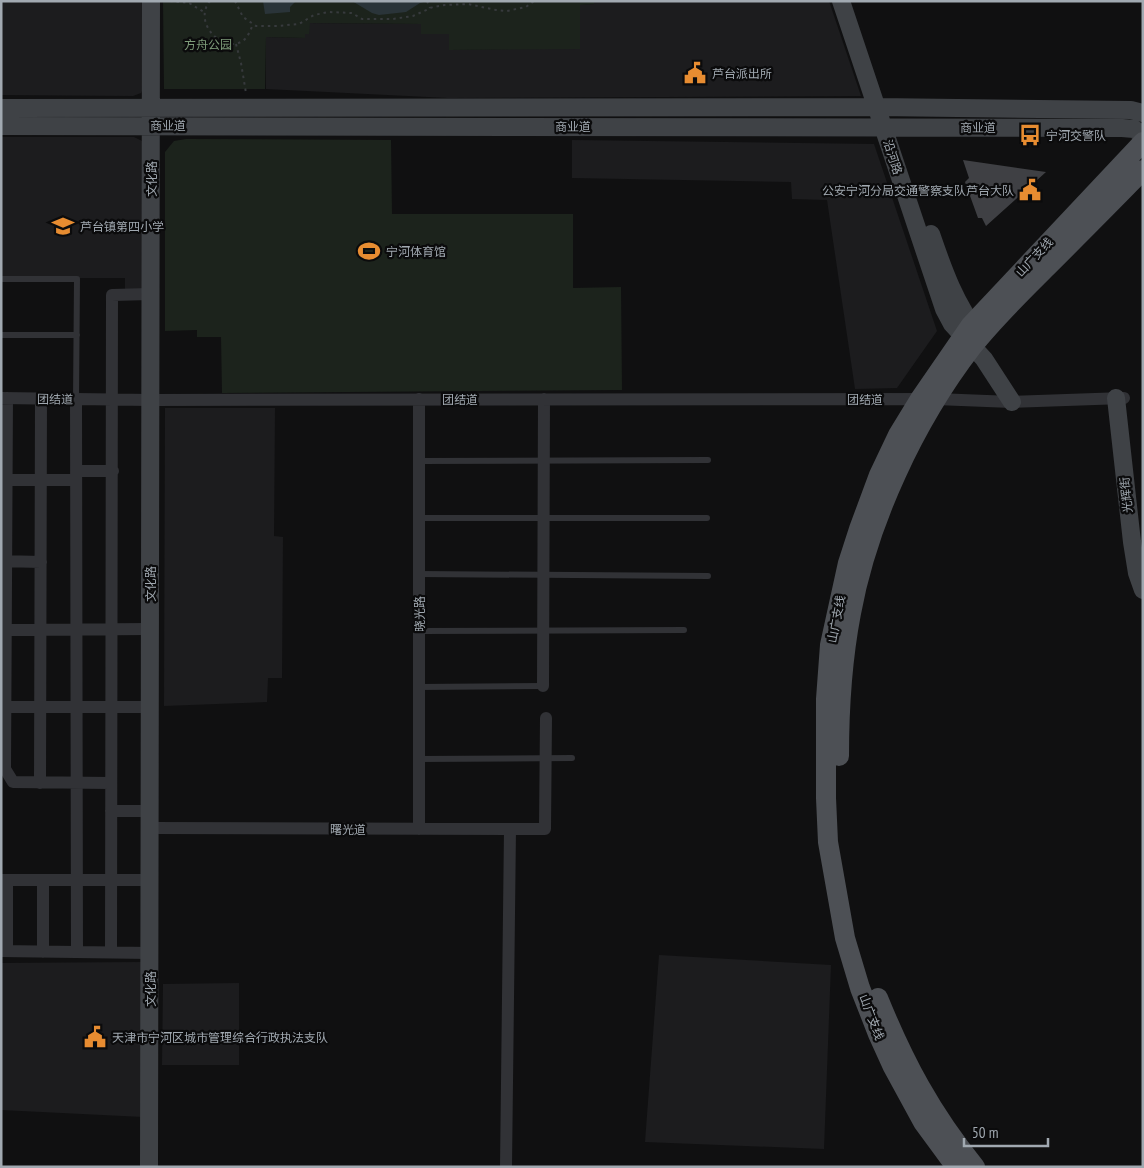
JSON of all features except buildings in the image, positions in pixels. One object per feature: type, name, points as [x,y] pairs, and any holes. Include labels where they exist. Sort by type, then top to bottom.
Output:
[{"type":"main road","name":"文化路","points":[[149,1167],[152,1]]},
{"type":"main road","name":"沿河路","points":[[841,1],[943,268],[972,336]]},
{"type":"main road","name":"沿河路","points":[[852,1],[882,107]]},
{"type":"main road","name":"商业道","points":[[1,126],[247,108],[882,107],[1130,110],[1143,113]]},
{"type":"main road","name":"商业道","points":[[1,108],[152,116],[1122,128],[1134,129],[1143,135]]},
{"type":"main road","name":"山广支线","points":[[956,1167],[923,1122],[896,1074],[860,988],[845,938],[828,842],[826,699],[830,645],[848,563],[879,475],[898,435],[928,399],[972,336],[1143,142]]},
{"type":"main road","name":"山广支线","points":[[972,336],[1008,306],[1143,170]]},
{"type":"main road","points":[[972,336],[984,359],[1016,401]]},
{"type":"main road","name":"光辉街","points":[[1120,398],[1134,515],[1143,568]]},
{"type":"main road","name":"光辉街","points":[[1120,398],[1132,542],[1137,573],[1143,590]]},
{"type":"main road","name":"山广支线","points":[[928,399],[866,555],[851,611],[846,642],[839,746],[841,833],[849,894],[858,934],[874,988],[898,1046],[915,1080],[938,1117],[974,1167]]},
{"type":"street","points":[[111,952],[112,295],[150,294]]},
{"type":"street","points":[[4,398],[6,630],[4,668],[6,707],[3,769],[13,782],[111,783]]},
{"type":"street","name":"团结道","points":[[4,398],[76,400],[928,399],[1016,401],[1120,398]]},
{"type":"street","points":[[40,783],[41,399]]},
{"type":"street","name":"晓光路","points":[[419,399],[419,829]]},
{"type":"street","points":[[543,686],[544,399]]},
{"type":"street","points":[[76,400],[77,952]]},
{"type":"street","points":[[4,480],[41,480],[113,471]]},
{"type":"street","points":[[4,561],[41,562]]},
{"type":"street","points":[[6,630],[150,629]]},
{"type":"street","points":[[6,707],[150,707]]},
{"type":"street","points":[[546,718],[546,758]]},
{"type":"street","name":"曙光道","points":[[112,811],[150,819],[419,829],[545,829],[546,758]]},
{"type":"street","points":[[506,1167],[510,829]]},
{"type":"street","points":[[150,880],[4,880],[4,951],[150,952]]},
{"type":"street","points":[[43,880],[43,952]]},
{"type":"lane","points":[[1,279],[77,280],[76,400]]},
{"type":"lane","points":[[1,335],[77,335]]},
{"type":"lane","points":[[419,461],[708,460]]},
{"type":"lane","points":[[419,518],[707,518]]},
{"type":"lane","points":[[419,574],[708,576]]},
{"type":"lane","points":[[419,631],[684,630]]},
{"type":"lane","points":[[419,687],[543,686]]},
{"type":"lane","points":[[419,759],[572,758]]},
{"type":"path","points":[[170,1],[189,4],[204,12]]},
{"type":"path","points":[[210,1],[204,12],[207,27],[211,34],[222,41],[236,44],[247,37],[253,24]]},
{"type":"path","points":[[235,1],[243,17],[253,24],[263,26],[299,24],[314,16],[329,12],[352,13],[362,19],[401,18],[420,14],[430,8],[452,4],[468,4],[496,10],[518,10],[526,8],[534,1]]},
{"type":"path","points":[[428,2],[430,8]]},
{"type":"path","points":[[236,44],[241,63],[247,108]]},
{"type":"shaded area","points":[[1,1],[145,1],[144,87],[141,93],[133,96],[1,95]]},
{"type":"shaded area","points":[[263,1],[296,1],[290,7],[290,12],[265,14]]},
{"type":"shaded area","points":[[352,1],[427,1],[406,12],[379,15]]},
{"type":"shaded area","points":[[594,1],[829,1],[861,96],[448,98],[266,89],[266,37],[305,38],[305,34],[309,34],[309,23],[421,24],[421,34],[449,34],[449,50],[580,48],[580,5],[594,4]]},
{"type":"shaded area","name":"芦台镇第四小学","points":[[1,137],[134,137],[144,142],[144,289],[125,289],[125,278],[1,278]]},
{"type":"shaded area","points":[[572,140],[874,144],[937,331],[897,388],[855,389],[827,200],[792,199],[791,182],[572,178]]},
{"type":"shaded area","points":[[165,408],[275,408],[274,536],[283,537],[282,678],[268,678],[267,702],[164,706]]},
{"type":"shaded area","points":[[659,955],[831,965],[824,1149],[645,1142]]},
{"type":"shaded area","name":"天津市宁河区城市管理综合行政执法支队","points":[[143,962],[143,1117],[1,1110],[1,963]]},
{"type":"shaded area","points":[[239,983],[239,1065],[162,1065],[163,984]]},
{"type":"green space","name":"方舟公园","points":[[163,1],[594,1],[594,4],[580,5],[580,49],[449,50],[449,34],[421,34],[421,24],[310,23],[309,34],[305,34],[305,38],[266,37],[265,89],[164,89]]},
{"type":"green space","name":"宁河体育馆","points":[[186,139],[391,140],[392,214],[573,214],[573,288],[621,287],[622,390],[222,393],[221,337],[197,337],[197,330],[165,331],[165,152],[174,141]]},
{"type":"place","name":"芦台派出所","points":[[695,73]]},
{"type":"place","name":"宁河交警队","points":[[1030,135]]},
{"type":"place","name":"公安宁河分局交通警察支队芦台大队","points":[[1030,190]]},
{"type":"place","name":"芦台镇第四小学","points":[[63,226]]},
{"type":"place","name":"宁河体育馆","points":[[369,251]]},
{"type":"place","name":"天津市宁河区城市管理综合行政执法支队","points":[[95,1037]]}]
